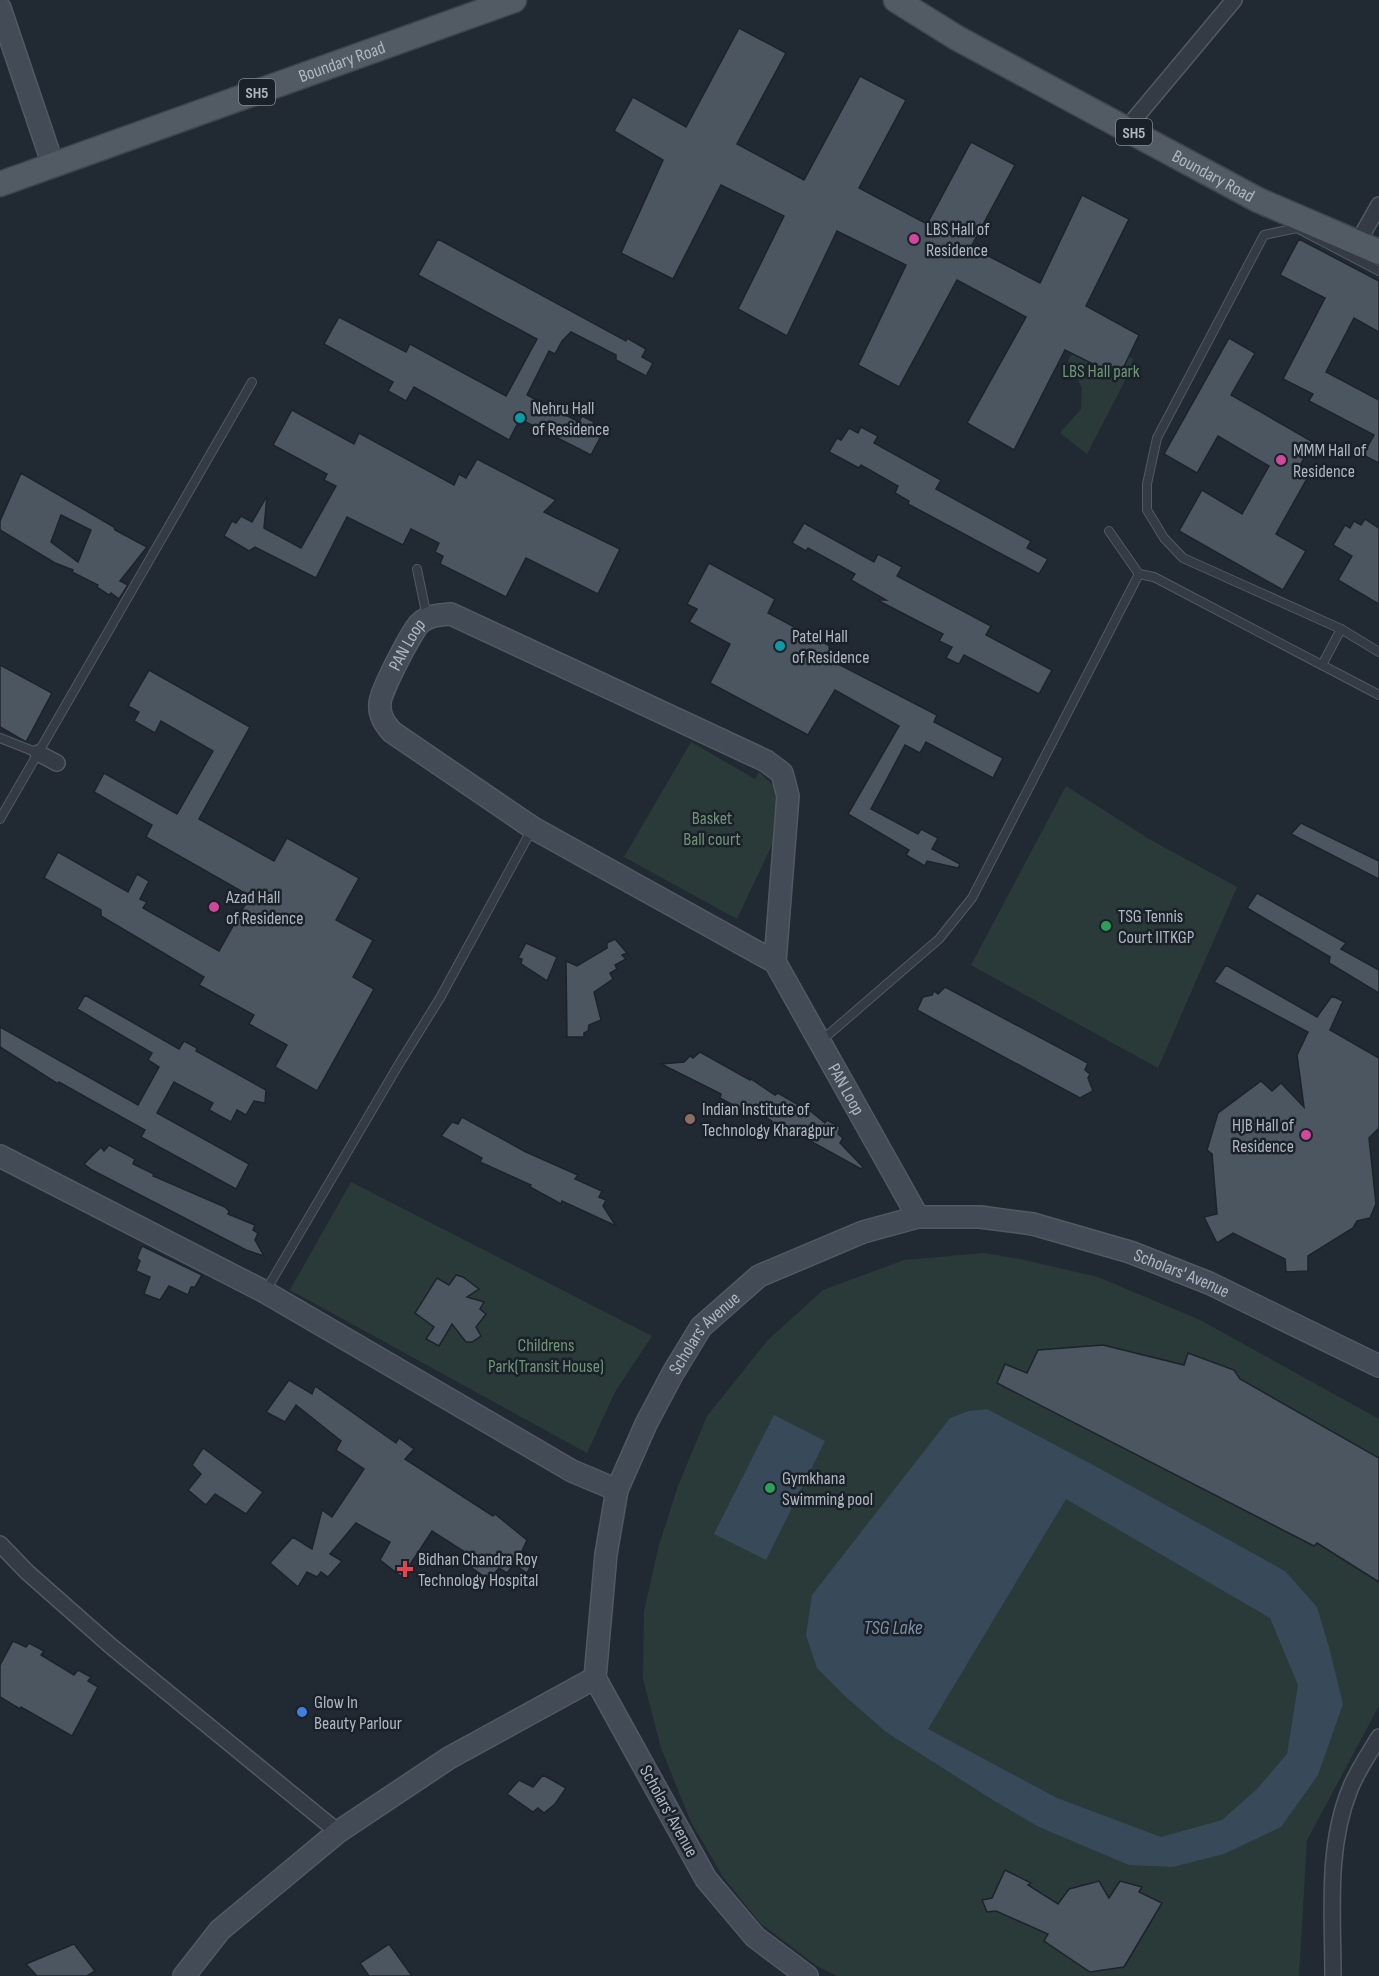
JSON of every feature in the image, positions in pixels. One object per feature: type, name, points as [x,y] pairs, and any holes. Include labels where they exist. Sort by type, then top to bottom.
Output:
[{"type":"main road","name":"Boundary Road","points":[[0,184],[514,0]]},
{"type":"main road","name":"Boundary Road","points":[[896,0],[957,38],[1258,200],[1368,247]]},
{"type":"street","points":[[1126,128],[1234,0]]},
{"type":"street","points":[[0,8],[53,165]]},
{"type":"street","points":[[1368,247],[1379,205]]},
{"type":"street","name":"PAN Loop","points":[[775,962],[788,796],[782,773],[766,761],[451,614],[434,615],[418,624],[383,689],[380,702],[382,720],[392,732],[533,828],[775,962],[918,1217]]},
{"type":"street","points":[[38,753],[57,763]]},
{"type":"street","points":[[1,1150],[266,1292],[572,1472],[616,1490]]},
{"type":"street","name":"Scholars' Avenue","points":[[807,1976],[755,1937],[706,1879],[595,1678],[606,1554],[616,1490],[673,1373],[702,1327],[759,1276],[863,1232],[918,1217],[980,1217],[1033,1224],[1130,1252],[1209,1283],[1379,1366]]},
{"type":"street","points":[[0,1544],[27,1572],[112,1647],[338,1832]]},
{"type":"street","points":[[184,1976],[220,1930],[338,1832],[449,1758],[595,1678]]},
{"type":"street","points":[[1333,1976],[1333,1859],[1342,1814],[1350,1789],[1379,1737]]},
{"type":"lane","points":[[1379,271],[1297,228],[1264,235],[1157,438],[1147,484],[1147,510],[1164,538],[1182,558],[1341,629],[1379,652]]},
{"type":"lane","points":[[0,819],[252,382]]},
{"type":"lane","points":[[1109,531],[1139,574],[1154,578],[1379,695]]},
{"type":"lane","points":[[417,569],[427,619]]},
{"type":"lane","points":[[820,1042],[939,939],[972,898],[1139,574]]},
{"type":"lane","points":[[1322,665],[1341,629]]},
{"type":"lane","points":[[0,738],[38,753]]},
{"type":"lane","points":[[266,1292],[393,1074],[440,999],[533,828]]},
{"type":"green space","name":"LBS Hall park","points":[[1084,332],[1133,359],[1131,369],[1087,454],[1060,433],[1081,409],[1082,388],[1068,361]]},
{"type":"green space","name":"Basket Ball court","points":[[691,742],[755,779],[759,772],[780,792],[779,830],[737,919],[624,857]]},
{"type":"green space","name":"TSG Tennis Court IITKGP","points":[[1066,786],[1149,839],[1237,887],[1158,1068],[971,965]]},
{"type":"green space","name":"Childrens Park(Transit House)","points":[[351,1182],[652,1336],[615,1392],[587,1453],[290,1290]]},
{"type":"green space","points":[[984,1253],[1098,1277],[1200,1320],[1379,1419],[1379,1706],[1307,1840],[1299,1976],[837,1976],[817,1966],[760,1923],[723,1877],[691,1822],[661,1748],[643,1679],[644,1611],[659,1545],[678,1486],[707,1416],[768,1340],[823,1290],[904,1260]]},
{"type":"water","name":"TSG Lake","points":[[987,1409],[1285,1571],[1317,1607],[1343,1704],[1318,1775],[1281,1827],[1224,1854],[1173,1867],[1129,1865],[1039,1827],[993,1800],[886,1732],[817,1668],[806,1635],[812,1595],[950,1418],[969,1411]],"holes":[[[1066,1499],[1270,1618],[1298,1685],[1287,1754],[1257,1789],[1222,1820],[1161,1837],[1057,1798],[928,1729]]]},
{"type":"water","name":"Gymkhana Swimming pool","points":[[774,1415],[825,1441],[766,1560],[714,1534]]},
{"type":"building","name":"LBS Hall of Residence","points":[[739,28],[786,53],[737,144],[804,180],[860,76],[906,100],[859,188],[927,224],[971,142],[1015,165],[971,247],[1040,283],[1082,195],[1129,219],[1086,306],[1139,335],[1119,377],[1065,350],[1014,450],[967,423],[1026,317],[957,280],[899,387],[858,365],[906,265],[837,231],[787,336],[738,309],[784,216],[721,185],[673,279],[621,253],[663,160],[614,131],[633,97],[686,127]]},
{"type":"building","points":[[438,239],[626,341],[627,338],[646,349],[642,357],[653,363],[646,376],[616,360],[616,355],[571,332],[562,341],[555,354],[549,351],[527,395],[579,422],[582,416],[594,422],[590,431],[601,436],[591,455],[520,419],[509,440],[414,387],[406,401],[388,391],[393,382],[324,344],[339,317],[406,352],[410,344],[506,396],[537,339],[418,275]]},
{"type":"building","name":"MMM Hall of Residence","points":[[1299,239],[1379,281],[1379,332],[1354,318],[1326,372],[1379,400],[1379,463],[1363,455],[1374,435],[1309,401],[1313,394],[1283,379],[1325,298],[1280,275]]},
{"type":"building","name":"MMM Hall of Residence","points":[[1229,338],[1255,353],[1231,395],[1313,442],[1298,469],[1309,475],[1276,534],[1306,551],[1283,590],[1179,531],[1202,490],[1242,514],[1269,466],[1218,436],[1197,473],[1164,454]]},
{"type":"building","points":[[292,410],[354,444],[359,433],[454,485],[459,474],[466,478],[477,459],[556,500],[544,512],[620,549],[598,594],[526,558],[506,597],[440,564],[443,556],[435,552],[439,543],[411,529],[403,545],[347,517],[316,578],[255,547],[249,551],[224,536],[232,521],[236,523],[241,516],[252,522],[267,496],[264,528],[301,548],[336,486],[324,480],[327,474],[273,445]]},
{"type":"building","points":[[861,427],[878,436],[874,443],[941,480],[936,489],[1031,541],[1027,548],[1048,559],[1039,574],[908,504],[909,501],[895,493],[898,486],[861,465],[859,468],[829,452],[837,438],[841,440],[849,428],[858,433]]},
{"type":"building","points":[[21,473],[147,547],[120,581],[128,585],[119,599],[72,572],[73,570],[55,563],[0,530],[0,521]],"holes":[[[61,515],[91,530],[78,562],[51,542]]]},
{"type":"building","name":"MMM Hall of Residence","points":[[1365,519],[1379,528],[1379,604],[1338,580],[1352,556],[1333,545],[1345,525],[1350,528],[1354,521],[1361,525]]},
{"type":"building","points":[[804,523],[874,562],[878,554],[902,567],[897,576],[991,626],[986,635],[1052,670],[1039,694],[964,655],[959,664],[946,658],[952,647],[939,641],[943,634],[877,600],[886,600],[851,580],[855,574],[808,548],[806,551],[792,543]]},
{"type":"building","points":[[709,563],[775,599],[768,613],[845,656],[840,665],[937,715],[934,722],[1003,758],[993,778],[926,742],[920,753],[905,745],[871,809],[918,834],[921,829],[938,838],[932,849],[960,864],[958,868],[927,861],[925,866],[906,855],[909,850],[848,814],[899,726],[835,690],[808,735],[710,683],[730,644],[689,622],[697,609],[687,604]]},
{"type":"building","points":[[0,665],[52,693],[26,742],[0,727]]},
{"type":"building","points":[[149,670],[250,727],[199,819],[274,861],[287,838],[359,878],[336,920],[373,940],[353,977],[374,989],[317,1091],[275,1067],[287,1045],[249,1024],[254,1015],[199,985],[204,977],[101,916],[101,910],[44,878],[58,852],[128,892],[137,874],[149,881],[140,899],[147,902],[143,908],[219,951],[250,896],[146,837],[152,825],[94,792],[104,773],[177,814],[213,751],[161,721],[155,733],[134,721],[139,712],[128,706]]},
{"type":"building","points":[[1301,823],[1379,861],[1379,879],[1291,834]]},
{"type":"building","points":[[1257,893],[1346,943],[1341,949],[1379,970],[1379,993],[1329,963],[1330,957],[1247,908]]},
{"type":"building","points":[[615,939],[627,953],[622,955],[626,959],[615,965],[617,969],[610,973],[613,979],[594,992],[601,1020],[589,1025],[584,1037],[567,1037],[566,961],[577,966],[607,948],[607,943]]},
{"type":"building","points":[[526,943],[557,957],[547,981],[521,964],[522,959],[518,958]]},
{"type":"building","points":[[1226,965],[1317,1017],[1332,996],[1343,1001],[1330,1030],[1379,1058],[1379,1128],[1369,1138],[1376,1204],[1370,1218],[1357,1221],[1353,1228],[1308,1256],[1308,1271],[1286,1272],[1285,1259],[1233,1233],[1217,1243],[1204,1217],[1217,1214],[1212,1154],[1207,1150],[1218,1113],[1261,1081],[1272,1091],[1281,1083],[1304,1107],[1297,1055],[1308,1032],[1214,982]]},
{"type":"building","points":[[945,987],[1088,1063],[1085,1070],[1090,1074],[1088,1078],[1093,1091],[1080,1098],[917,1010],[923,997],[932,995],[934,991],[938,994]]},
{"type":"building","points":[[85,995],[179,1049],[184,1041],[197,1048],[196,1051],[266,1090],[265,1103],[254,1101],[246,1115],[237,1110],[231,1122],[209,1110],[213,1103],[174,1082],[157,1113],[249,1164],[236,1189],[141,1137],[145,1130],[59,1082],[58,1084],[0,1047],[0,1027],[138,1105],[159,1067],[148,1060],[152,1053],[77,1009]]},
{"type":"building","points":[[700,1052],[751,1079],[775,1095],[778,1093],[802,1107],[803,1105],[825,1123],[827,1120],[840,1127],[838,1134],[843,1138],[840,1143],[863,1167],[861,1169],[796,1133],[795,1136],[771,1124],[772,1121],[745,1106],[744,1111],[720,1098],[721,1094],[661,1064],[684,1062],[690,1056],[693,1058]]},
{"type":"building","points":[[462,1117],[526,1152],[578,1175],[575,1179],[602,1191],[599,1197],[606,1200],[603,1206],[616,1226],[562,1201],[561,1204],[530,1187],[531,1185],[480,1162],[482,1158],[441,1136],[452,1122],[458,1124]]},
{"type":"building","points":[[109,1145],[135,1159],[133,1164],[154,1174],[153,1176],[225,1207],[229,1211],[228,1214],[255,1225],[253,1230],[258,1233],[255,1240],[264,1256],[246,1250],[84,1164],[101,1147],[104,1151]]},
{"type":"building","points":[[142,1246],[202,1275],[195,1287],[191,1287],[188,1295],[169,1286],[160,1300],[144,1294],[150,1277],[136,1271],[140,1261],[137,1258]]},
{"type":"building","points":[[456,1275],[463,1277],[479,1289],[467,1297],[484,1302],[480,1309],[486,1314],[476,1327],[481,1336],[472,1342],[466,1342],[452,1324],[439,1346],[426,1339],[434,1327],[415,1313],[437,1278],[449,1285]]},
{"type":"building","points":[[1103,1345],[1184,1365],[1188,1353],[1234,1370],[1240,1379],[1379,1458],[1379,1582],[1317,1543],[1314,1546],[997,1383],[1005,1364],[1027,1373],[1038,1350]]},
{"type":"building","points":[[289,1380],[312,1394],[315,1386],[396,1443],[399,1438],[414,1449],[405,1459],[493,1516],[495,1514],[527,1540],[522,1551],[533,1561],[527,1573],[514,1564],[507,1573],[499,1568],[489,1580],[465,1563],[471,1556],[432,1531],[402,1577],[380,1560],[390,1542],[356,1523],[330,1554],[342,1561],[328,1577],[321,1572],[317,1577],[307,1572],[298,1587],[270,1563],[293,1537],[312,1549],[322,1510],[332,1517],[364,1469],[336,1450],[341,1441],[296,1405],[285,1422],[266,1412]]},
{"type":"building","points":[[203,1448],[263,1492],[246,1514],[215,1494],[206,1505],[188,1490],[201,1474],[192,1465]]},
{"type":"building","points":[[13,1641],[26,1647],[29,1643],[44,1651],[41,1655],[74,1675],[78,1670],[91,1677],[88,1681],[98,1687],[72,1736],[0,1697],[0,1665]]},
{"type":"building","points":[[543,1775],[566,1788],[555,1804],[544,1813],[538,1808],[533,1812],[507,1794],[519,1780],[533,1787]]},
{"type":"building","points":[[1005,1870],[1031,1883],[1028,1885],[1058,1904],[1069,1889],[1099,1881],[1109,1898],[1120,1881],[1142,1887],[1139,1892],[1162,1903],[1124,1967],[1090,1972],[1044,1941],[1048,1934],[996,1911],[987,1912],[982,1900],[992,1898]]},
{"type":"building","points":[[74,1944],[95,1971],[87,1976],[37,1976],[26,1964]]},
{"type":"building","points":[[389,1944],[412,1976],[369,1976],[360,1963]]},
{"type":"place","name":"LBS Hall of Residence","points":[[914,239]]},
{"type":"place","name":"Nehru Hall of Residence","points":[[520,418]]},
{"type":"place","name":"MMM Hall of Residence","points":[[1281,460]]},
{"type":"place","name":"Patel Hall of Residence","points":[[780,646]]},
{"type":"place","name":"Azad Hall of Residence","points":[[214,907]]},
{"type":"place","name":"TSG Tennis Court IITKGP","points":[[1106,926]]},
{"type":"place","name":"Indian Institute of Technology Kharagpur","points":[[690,1119]]},
{"type":"place","name":"HJB Hall of Residence","points":[[1306,1135]]},
{"type":"place","name":"Gymkhana Swimming pool","points":[[770,1488]]},
{"type":"place","name":"Bidhan Chandra Roy Technology Hospital","points":[[405,1569]]},
{"type":"place","name":"Glow In Beauty Parlour","points":[[302,1712]]}]
